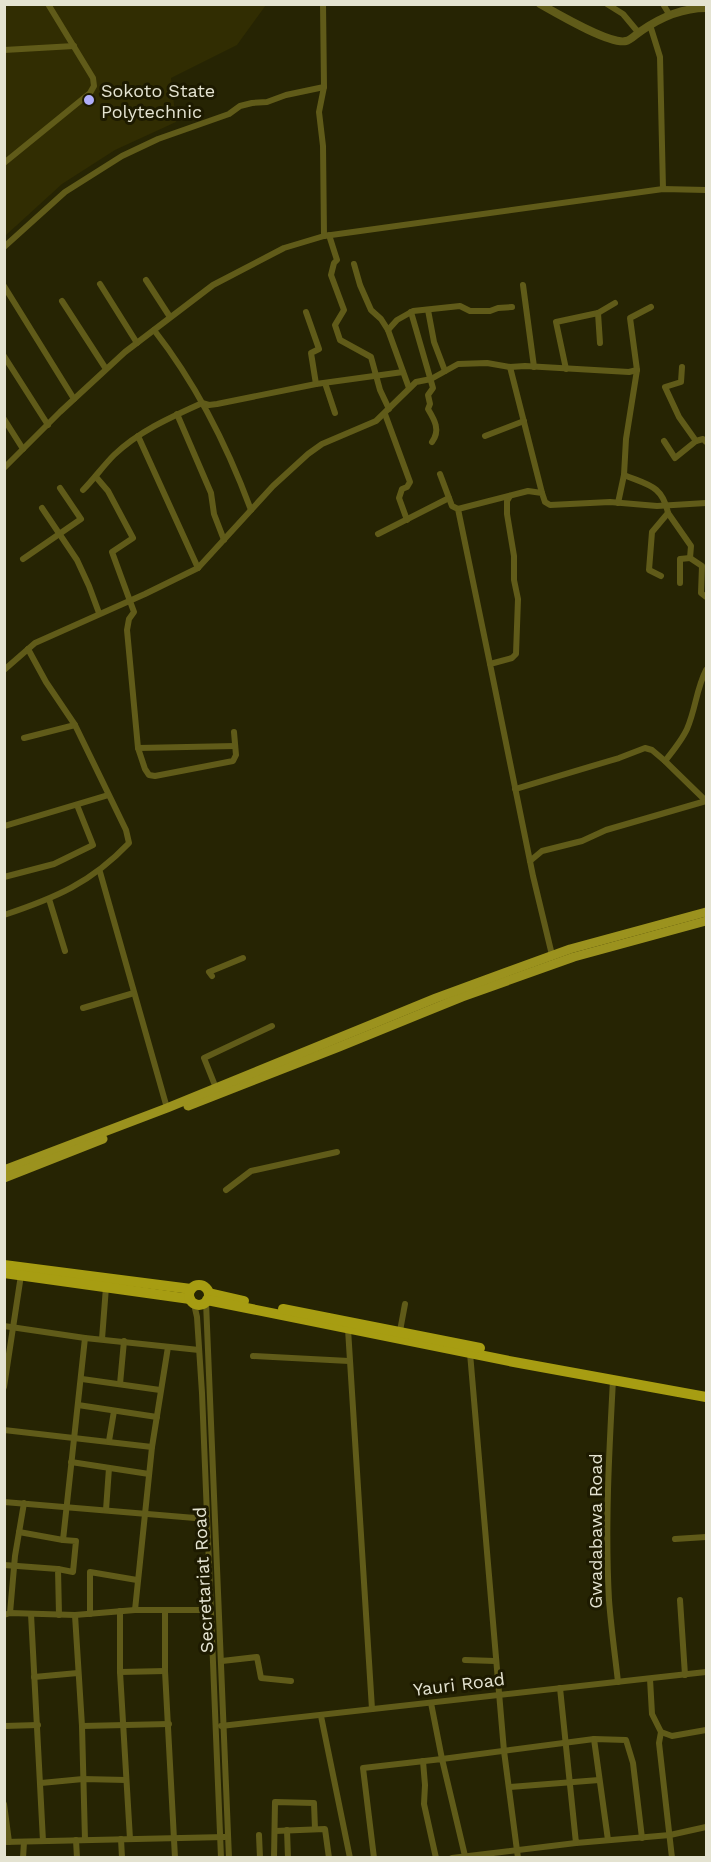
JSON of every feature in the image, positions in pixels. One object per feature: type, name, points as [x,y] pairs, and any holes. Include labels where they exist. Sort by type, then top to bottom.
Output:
[{"type":"highway","points":[[4,1265],[400,1331],[614,1376],[706,1392]]},
{"type":"highway","points":[[4,1273],[199,1298],[470,1353],[706,1397]]},
{"type":"main road","points":[[4,1170],[168,1108],[443,996],[552,955],[706,912]]},
{"type":"main road","points":[[4,1178],[328,1052],[462,997],[574,957],[706,921]]},
{"type":"main road","points":[[4,1163],[37,1158]]},
{"type":"street","points":[[4,163],[93,89],[93,78],[48,4]]},
{"type":"street","points":[[323,4],[324,87],[319,112],[327,235],[337,260],[331,275],[344,310],[335,325],[340,340],[371,357],[410,482],[407,488],[402,489],[399,498],[407,520]]},
{"type":"street","points":[[540,4],[618,42],[628,41],[638,32],[669,14],[706,8]]},
{"type":"street","points":[[607,4],[623,14],[638,32]]},
{"type":"street","points":[[663,4],[669,14]]},
{"type":"street","points":[[650,25],[660,57],[663,189]]},
{"type":"street","points":[[4,50],[74,46]]},
{"type":"street","points":[[4,247],[65,192],[122,156],[158,139],[229,114],[240,106],[267,102],[286,95],[324,87]]},
{"type":"street","points":[[4,468],[106,369],[170,317],[213,285],[284,248],[327,235],[663,189],[706,190]]},
{"type":"street","points":[[354,264],[371,310],[388,330],[409,388]]},
{"type":"street","points":[[146,280],[170,317]]},
{"type":"street","points":[[100,284],[137,343]]},
{"type":"street","points":[[4,285],[74,399]]},
{"type":"street","points":[[523,285],[534,367]]},
{"type":"street","points":[[63,301],[106,369]]},
{"type":"street","points":[[566,369],[556,322],[598,313],[615,303]]},
{"type":"street","points":[[388,330],[397,320],[411,312],[460,306],[470,311],[490,311],[512,307]]},
{"type":"street","points":[[618,503],[624,475],[626,439],[637,370],[630,318],[651,307]]},
{"type":"street","points":[[428,310],[436,348],[445,371]]},
{"type":"street","points":[[306,312],[320,349],[311,353],[316,384]]},
{"type":"street","points":[[411,312],[433,388],[428,395],[428,409],[435,419],[436,429],[435,439],[432,442]]},
{"type":"street","points":[[598,313],[600,343]]},
{"type":"street","points":[[381,319],[397,320]]},
{"type":"street","points":[[154,330],[186,373],[218,430],[251,510]]},
{"type":"street","points":[[4,356],[48,425]]},
{"type":"street","points":[[4,670],[35,643],[198,567],[273,486],[322,444],[376,421],[416,382],[431,379],[458,364],[470,362],[510,368],[534,367],[629,372],[637,370]]},
{"type":"street","points":[[682,367],[681,382],[665,387],[678,417],[696,441]]},
{"type":"street","points":[[510,368],[545,502],[550,505],[618,503],[649,506],[706,503]]},
{"type":"street","points":[[83,490],[115,455],[138,436],[155,425],[202,403],[217,404],[316,384],[403,372]]},
{"type":"street","points":[[325,383],[336,413]]},
{"type":"street","points":[[177,414],[211,493],[214,514],[224,540]]},
{"type":"street","points":[[4,419],[23,449]]},
{"type":"street","points":[[485,436],[524,421]]},
{"type":"street","points":[[138,436],[198,567]]},
{"type":"street","points":[[664,441],[675,458],[696,441],[703,439],[706,442]]},
{"type":"street","points":[[440,474],[452,506],[458,509],[528,491],[542,493]]},
{"type":"street","points":[[624,475],[658,489],[668,513],[691,546],[690,558]]},
{"type":"street","points":[[96,477],[108,491],[133,538],[111,552],[134,612],[129,619],[127,630],[138,748],[145,769],[149,775],[155,776],[233,761],[236,758],[234,732]]},
{"type":"street","points":[[23,560],[81,519],[60,488]]},
{"type":"street","points":[[490,664],[512,658],[516,654],[518,599],[507,506],[510,496]]},
{"type":"street","points":[[378,534],[449,498]]},
{"type":"street","points":[[501,499],[507,506]]},
{"type":"street","points":[[42,508],[77,560],[99,614]]},
{"type":"street","points":[[458,509],[530,861],[552,955]]},
{"type":"street","points":[[661,576],[649,570],[652,532],[668,513]]},
{"type":"street","points":[[680,583],[680,559],[690,558],[702,566],[701,593],[706,597]]},
{"type":"street","points":[[4,915],[49,899],[100,872],[129,843],[129,837],[75,725],[46,682],[28,649]]},
{"type":"street","points":[[666,761],[686,731],[697,702],[698,685],[706,670]]},
{"type":"street","points":[[24,738],[75,725]]},
{"type":"street","points":[[138,748],[235,746]]},
{"type":"street","points":[[515,789],[619,758],[642,748],[652,750],[666,761],[706,801],[606,830],[582,841],[542,851],[528,849]]},
{"type":"street","points":[[4,826],[108,795]]},
{"type":"street","points":[[4,877],[54,864],[93,845],[77,805]]},
{"type":"street","points":[[530,861],[542,851]]},
{"type":"street","points":[[100,872],[168,1108]]},
{"type":"street","points":[[49,899],[65,951]]},
{"type":"street","points":[[212,976],[208,972],[243,958]]},
{"type":"street","points":[[83,1008],[134,993]]},
{"type":"street","points":[[216,1088],[204,1058],[272,1026]]},
{"type":"street","points":[[226,1190],[251,1171],[337,1152]]},
{"type":"street","points":[[4,1387],[21,1275]]},
{"type":"street","points":[[102,1339],[106,1287]]},
{"type":"street","name":"Secretariat Road","points":[[199,1298],[196,1309],[221,1857]]},
{"type":"street","name":"Secretariat Road","points":[[199,1298],[222,1661],[229,1857]]},
{"type":"street","points":[[400,1331],[405,1304]]},
{"type":"street","points":[[4,1326],[85,1338],[199,1350]]},
{"type":"street","points":[[348,1329],[372,1709]]},
{"type":"street","points":[[63,1540],[85,1338]]},
{"type":"street","points":[[120,1384],[124,1341]]},
{"type":"street","points":[[135,1611],[152,1447],[168,1347]]},
{"type":"street","points":[[470,1353],[495,1660],[518,1857]]},
{"type":"street","points":[[253,1356],[349,1360]]},
{"type":"street","points":[[82,1378],[160,1390]]},
{"type":"street","name":"Gwadabawa Road","points":[[613,1380],[608,1561],[609,1602],[618,1682]]},
{"type":"street","points":[[78,1405],[157,1417]]},
{"type":"street","points":[[110,1441],[114,1411]]},
{"type":"street","points":[[4,1430],[152,1447]]},
{"type":"street","points":[[71,1462],[149,1474]]},
{"type":"street","points":[[106,1510],[109,1468]]},
{"type":"street","points":[[4,1502],[67,1505],[207,1519]]},
{"type":"street","points":[[24,1503],[7,1614],[75,1616],[120,1611],[211,1610]]},
{"type":"street","points":[[4,1565],[73,1572],[76,1541],[19,1532]]},
{"type":"street","points":[[675,1539],[706,1537]]},
{"type":"street","points":[[57,1569],[59,1615]]},
{"type":"street","points":[[90,1614],[90,1572],[137,1580]]},
{"type":"street","points":[[680,1600],[685,1675]]},
{"type":"street","points":[[165,1610],[165,1671],[175,1857]]},
{"type":"street","points":[[120,1611],[120,1672],[130,1839]]},
{"type":"street","points":[[31,1614],[43,1841]]},
{"type":"street","points":[[75,1616],[82,1726],[85,1840]]},
{"type":"street","points":[[222,1661],[257,1657],[261,1678],[291,1681]]},
{"type":"street","points":[[465,1660],[495,1660]]},
{"type":"street","points":[[120,1672],[165,1671]]},
{"type":"street","name":"Yauri Road","points":[[216,1726],[706,1672]]},
{"type":"street","points":[[34,1677],[78,1673]]},
{"type":"street","points":[[650,1679],[652,1714],[662,1732],[672,1736],[706,1730]]},
{"type":"street","points":[[560,1688],[576,1843]]},
{"type":"street","points":[[430,1703],[465,1856]]},
{"type":"street","points":[[321,1716],[350,1857]]},
{"type":"street","points":[[82,1726],[169,1724]]},
{"type":"street","points":[[4,1726],[38,1725]]},
{"type":"street","points":[[662,1732],[659,1743],[672,1857]]},
{"type":"street","points":[[594,1739],[608,1840]]},
{"type":"street","points":[[374,1857],[363,1768],[594,1739],[623,1739],[629,1743],[642,1838]]},
{"type":"street","points":[[423,1761],[424,1804],[436,1857]]},
{"type":"street","points":[[41,1783],[83,1779],[126,1780]]},
{"type":"street","points":[[510,1787],[599,1780]]},
{"type":"street","points":[[274,1857],[275,1802],[314,1803],[315,1829]]},
{"type":"street","points":[[4,1804],[7,1842],[228,1837]]},
{"type":"street","points":[[452,1857],[670,1835],[706,1827]]},
{"type":"street","points":[[275,1831],[325,1829],[329,1857]]},
{"type":"street","points":[[287,1830],[288,1857]]},
{"type":"street","points":[[259,1834],[260,1857]]},
{"type":"street","points":[[121,1839],[122,1857]]},
{"type":"street","points":[[76,1840],[77,1857]]},
{"type":"street","points":[[23,1857],[24,1842]]},
{"type":"shaded area","name":"Sokoto State Polytechnic","points":[[5,5],[266,5],[237,45],[171,78],[176,122],[115,150],[62,184],[5,236]]},
{"type":"place","name":"Sokoto State Polytechnic","points":[[89,100]]}]
